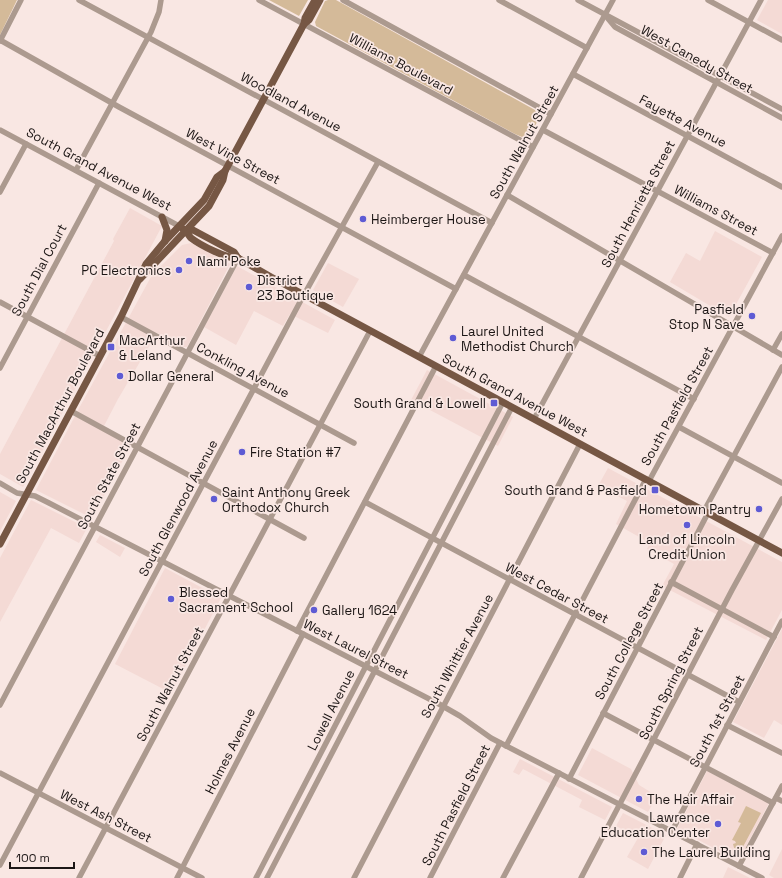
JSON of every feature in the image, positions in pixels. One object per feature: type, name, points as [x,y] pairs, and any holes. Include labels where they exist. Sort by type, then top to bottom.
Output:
[{"type":"main road","name":"South MacArthur Boulevard","points":[[0,544],[121,317],[140,280],[146,264],[164,241],[204,200],[226,168],[304,24],[305,18],[315,0]]},
{"type":"main road","name":"South MacArthur Boulevard","points":[[304,24],[309,20],[320,0]]},
{"type":"main road","name":"South MacArthur Boulevard","points":[[140,280],[202,214],[216,195],[223,180],[226,168]]},
{"type":"main road","points":[[202,214],[199,227],[201,232],[211,240]]},
{"type":"main road","points":[[162,217],[167,230],[164,241]]},
{"type":"main road","name":"South Grand Avenue West","points":[[179,226],[186,231],[190,237],[202,244],[231,259],[238,258]]},
{"type":"main road","name":"South Grand Avenue West","points":[[186,231],[193,230],[234,252],[238,258],[304,295],[782,553]]},
{"type":"street","points":[[0,41],[21,0]]},
{"type":"street","name":"Woodland Avenue","points":[[79,0],[492,223]]},
{"type":"street","points":[[76,170],[148,38],[159,12],[161,0]]},
{"type":"street","name":"Williams Boulevard","points":[[259,0],[533,147]]},
{"type":"street","points":[[343,0],[551,114]]},
{"type":"street","points":[[499,0],[587,48]]},
{"type":"street","points":[[511,6],[514,0]]},
{"type":"street","name":"West Canedy Street","points":[[578,0],[782,109]]},
{"type":"street","name":"South Walnut Street","points":[[419,357],[613,0]]},
{"type":"street","points":[[708,0],[782,40]]},
{"type":"street","name":"South Henrietta Street","points":[[534,419],[761,0]]},
{"type":"street","name":"West Canedy Street","points":[[605,15],[615,27],[782,118]]},
{"type":"street","name":"West Vine Street","points":[[0,41],[226,168],[456,289]]},
{"type":"street","name":"Fayette Avenue","points":[[573,74],[782,187]]},
{"type":"street","name":"South Grand Avenue West","points":[[0,130],[179,226]]},
{"type":"street","name":"Williams Street","points":[[542,130],[773,253]]},
{"type":"street","points":[[0,192],[26,144]]},
{"type":"street","name":"South Glenwood Avenue","points":[[0,865],[304,295],[378,162]]},
{"type":"street","name":"South Dial Court","points":[[0,368],[98,183]]},
{"type":"street","points":[[507,195],[782,355]]},
{"type":"street","name":"South Pasfield Street","points":[[506,746],[648,480],[679,427],[782,236]]},
{"type":"street","name":"South State Street","points":[[0,705],[238,258]]},
{"type":"street","points":[[464,275],[694,399]]},
{"type":"street","points":[[0,302],[100,356]]},
{"type":"street","name":"Conkling Avenue","points":[[121,317],[354,443]]},
{"type":"street","name":"South Walnut Street","points":[[79,878],[370,331]]},
{"type":"street","points":[[773,350],[782,334]]},
{"type":"street","name":"Holmes Avenue","points":[[177,878],[365,502],[436,366]]},
{"type":"street","name":"South College Street","points":[[569,778],[671,582],[734,456],[782,366]]},
{"type":"street","name":"Lowell Avenue","points":[[256,878],[503,402]]},
{"type":"street","name":"Lowell Avenue","points":[[268,878],[512,407]]},
{"type":"street","points":[[70,411],[138,446],[304,538]]},
{"type":"street","points":[[679,427],[782,483]]},
{"type":"street","name":"South Whittier Avenue","points":[[354,878],[580,444]]},
{"type":"street","name":"West Laurel Street","points":[[0,483],[17,492],[35,496],[366,666],[443,706],[500,743],[762,878]]},
{"type":"street","name":"South Spring Street","points":[[582,876],[722,609],[782,499]]},
{"type":"street","name":"West Cedar Street","points":[[365,502],[739,702]]},
{"type":"street","points":[[671,582],[774,637]]},
{"type":"street","name":"South 1st Street","points":[[672,831],[782,621]]},
{"type":"street","points":[[603,713],[705,767],[775,800],[782,801]]},
{"type":"street","points":[[727,725],[782,753]]},
{"type":"street","name":"South Pasfield Street","points":[[430,878],[500,743]]},
{"type":"street","points":[[503,878],[559,773]]},
{"type":"street","name":"West Ash Street","points":[[0,774],[202,878]]},
{"type":"street","points":[[303,786],[312,791]]},
{"type":"street","points":[[739,866],[782,786]]},
{"type":"street","points":[[680,878],[697,844]]},
{"type":"street","points":[[582,876],[589,878]]},
{"type":"shaded area","points":[[0,0],[17,0],[0,35]]},
{"type":"shaded area","points":[[269,0],[308,0],[299,16]]},
{"type":"shaded area","points":[[336,0],[535,110],[539,118],[531,134],[522,137],[515,134],[316,26],[315,22],[325,1]]},
{"type":"shaded area","points":[[768,0],[782,0],[782,34],[757,20]]},
{"type":"shaded area","points":[[130,208],[162,226],[23,487],[0,474],[0,454],[114,241],[113,239]]},
{"type":"shaded area","points":[[715,231],[762,257],[729,317],[670,282],[686,253],[700,261]]},
{"type":"shaded area","points":[[191,243],[230,264],[187,347],[183,347],[157,333],[118,399],[104,426],[77,412],[152,275],[182,245]]},
{"type":"shaded area","points":[[328,263],[359,279],[343,307],[313,290]]},
{"type":"shaded area","points":[[237,266],[335,320],[328,333],[290,314],[283,326],[254,311],[236,345],[204,327]]},
{"type":"shaded area","points":[[427,370],[513,417],[498,446],[411,400]]},
{"type":"shaded area","points":[[75,416],[131,445],[92,518],[36,490]]},
{"type":"shaded area","points":[[608,468],[782,562],[782,610],[766,640],[662,586],[674,564],[647,549],[650,543],[616,524],[627,501],[598,486]]},
{"type":"shaded area","points":[[0,492],[16,501],[0,531]]},
{"type":"shaded area","points":[[31,500],[87,528],[79,543],[51,528],[0,622],[0,558]]},
{"type":"shaded area","points":[[100,535],[125,548],[120,557],[96,542]]},
{"type":"shaded area","points":[[165,568],[221,598],[171,693],[115,664]]},
{"type":"shaded area","points":[[782,629],[782,725],[774,720],[764,738],[733,722]]},
{"type":"shaded area","points":[[592,748],[631,769],[639,785],[657,796],[648,812],[578,775]]},
{"type":"shaded area","points":[[520,759],[612,807],[605,820],[579,807],[582,800],[523,769],[519,775],[513,772]]},
{"type":"shaded area","points":[[707,771],[769,803],[742,854],[737,860],[677,829]]},
{"type":"shaded area","points":[[746,806],[761,813],[737,858],[733,844],[736,843],[732,840],[741,823],[738,822]]},
{"type":"shaded area","points":[[623,813],[666,835],[648,869],[627,857],[638,838],[616,826]]},
{"type":"shaded area","points":[[782,849],[782,878],[774,878],[769,875]]},
{"type":"shaded area","points":[[728,867],[750,878],[723,878]]},
{"type":"place","name":"Heimberger House","points":[[363,219]]},
{"type":"place","name":"Nami Poke","points":[[189,261]]},
{"type":"place","name":"PC Electronics","points":[[179,270]]},
{"type":"place","name":"District 23 Boutique","points":[[249,287]]},
{"type":"place","name":"Pasfield Stop N Save","points":[[752,316]]},
{"type":"place","name":"Laurel United Methodist Church","points":[[453,338]]},
{"type":"place","name":"MacArthur & Leland","points":[[111,347]]},
{"type":"place","name":"Dollar General","points":[[120,376]]},
{"type":"place","name":"South Grand & Lowell","points":[[494,403]]},
{"type":"place","name":"Fire Station #7","points":[[242,452]]},
{"type":"place","name":"South Grand & Pasfield","points":[[655,490]]},
{"type":"place","name":"Saint Anthony Greek Orthodox Church","points":[[214,499]]},
{"type":"place","name":"Hometown Pantry","points":[[759,509]]},
{"type":"place","name":"Land of Lincoln Credit Union","points":[[687,525]]},
{"type":"place","name":"Blessed Sacrament School","points":[[171,599]]},
{"type":"place","name":"Gallery 1624","points":[[314,610]]},
{"type":"place","name":"The Hair Affair","points":[[639,799]]},
{"type":"place","name":"Lawrence Education Center","points":[[718,824]]},
{"type":"place","name":"The Laurel Building","points":[[644,852]]}]
